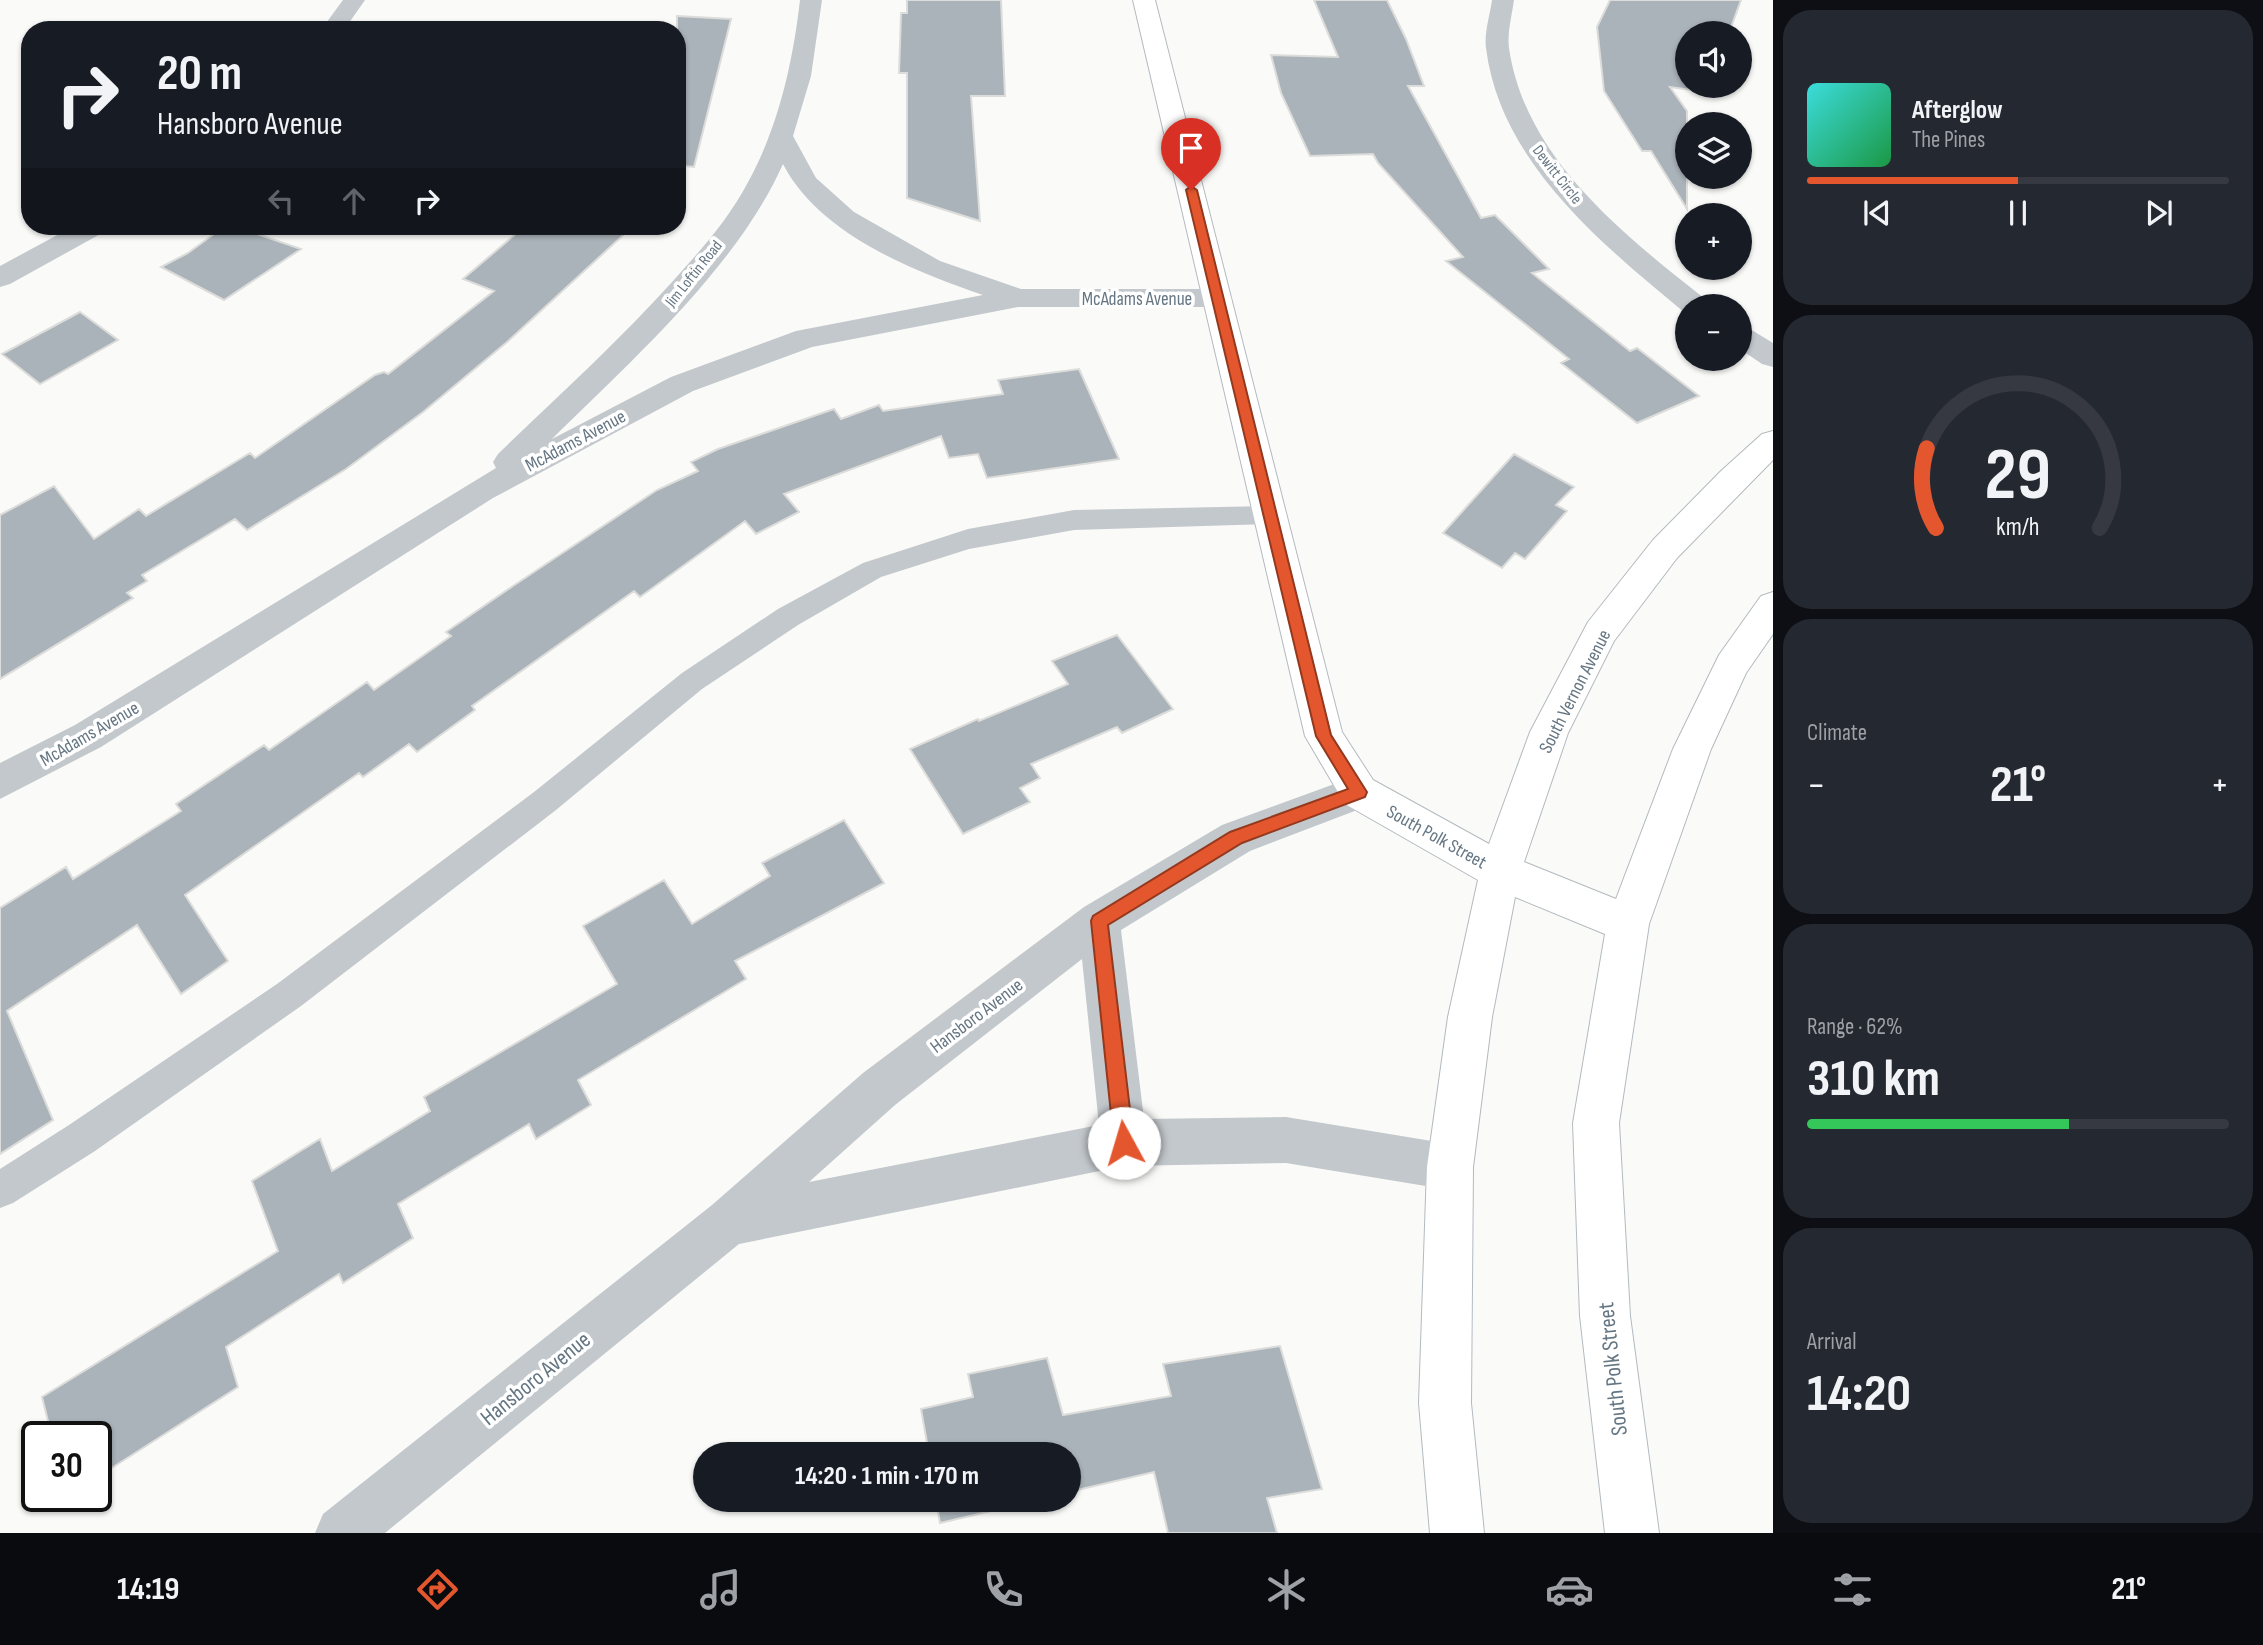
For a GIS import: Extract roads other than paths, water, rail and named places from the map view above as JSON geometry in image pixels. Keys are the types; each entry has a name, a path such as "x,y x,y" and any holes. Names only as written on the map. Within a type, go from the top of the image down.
{"main road":[{"name":"South Polk Street","path":"1144,0 1324,736 1359,792 1500,871 1628,924 1596,1122 1605,1316 1632,1533"},
{"name":"South Vernon Avenue","path":"1500,871 1549,732 1601,632 1665,550 1732,480 1773,442"},
{"path":"1628,924 1692,749 1732,665 1773,606"},
{"name":"South Polk Street","path":"1457,1533 1445,1403 1450,1167 1470,1017 1500,871"}],"street":[{"path":"338,21 354,0"},
{"name":"Jim Loftin Road","path":"481,490 674,299 751,200 781,137 810,26 811,0"},
{"name":"Dewitt Circle","path":"1503,0 1495,44 1499,70 1511,104 1536,148 1583,207 1642,264 1680,294"},
{"path":"781,137 805,181 844,218 930,267 1018,298"},
{"path":"0,278 78,235"},
{"name":"McAdams Avenue","path":"0,782 89,736 481,490 682,384 806,338 1018,298 1218,298"},
{"path":"1752,344 1773,357"},
{"name":"Hansboro Avenue","path":"342,1533 729,1222 879,1089 1099,921 1236,838 1359,792"},
{"path":"1099,921 1124,1143"},
{"name":"Hansboro Avenue","path":"729,1222 1124,1143 1286,1140 1450,1167"}],"lane":[{"path":"0,1190 82,1138 289,995 545,801 692,681 788,617 872,570 968,539 1074,520 1269,515"}]}
